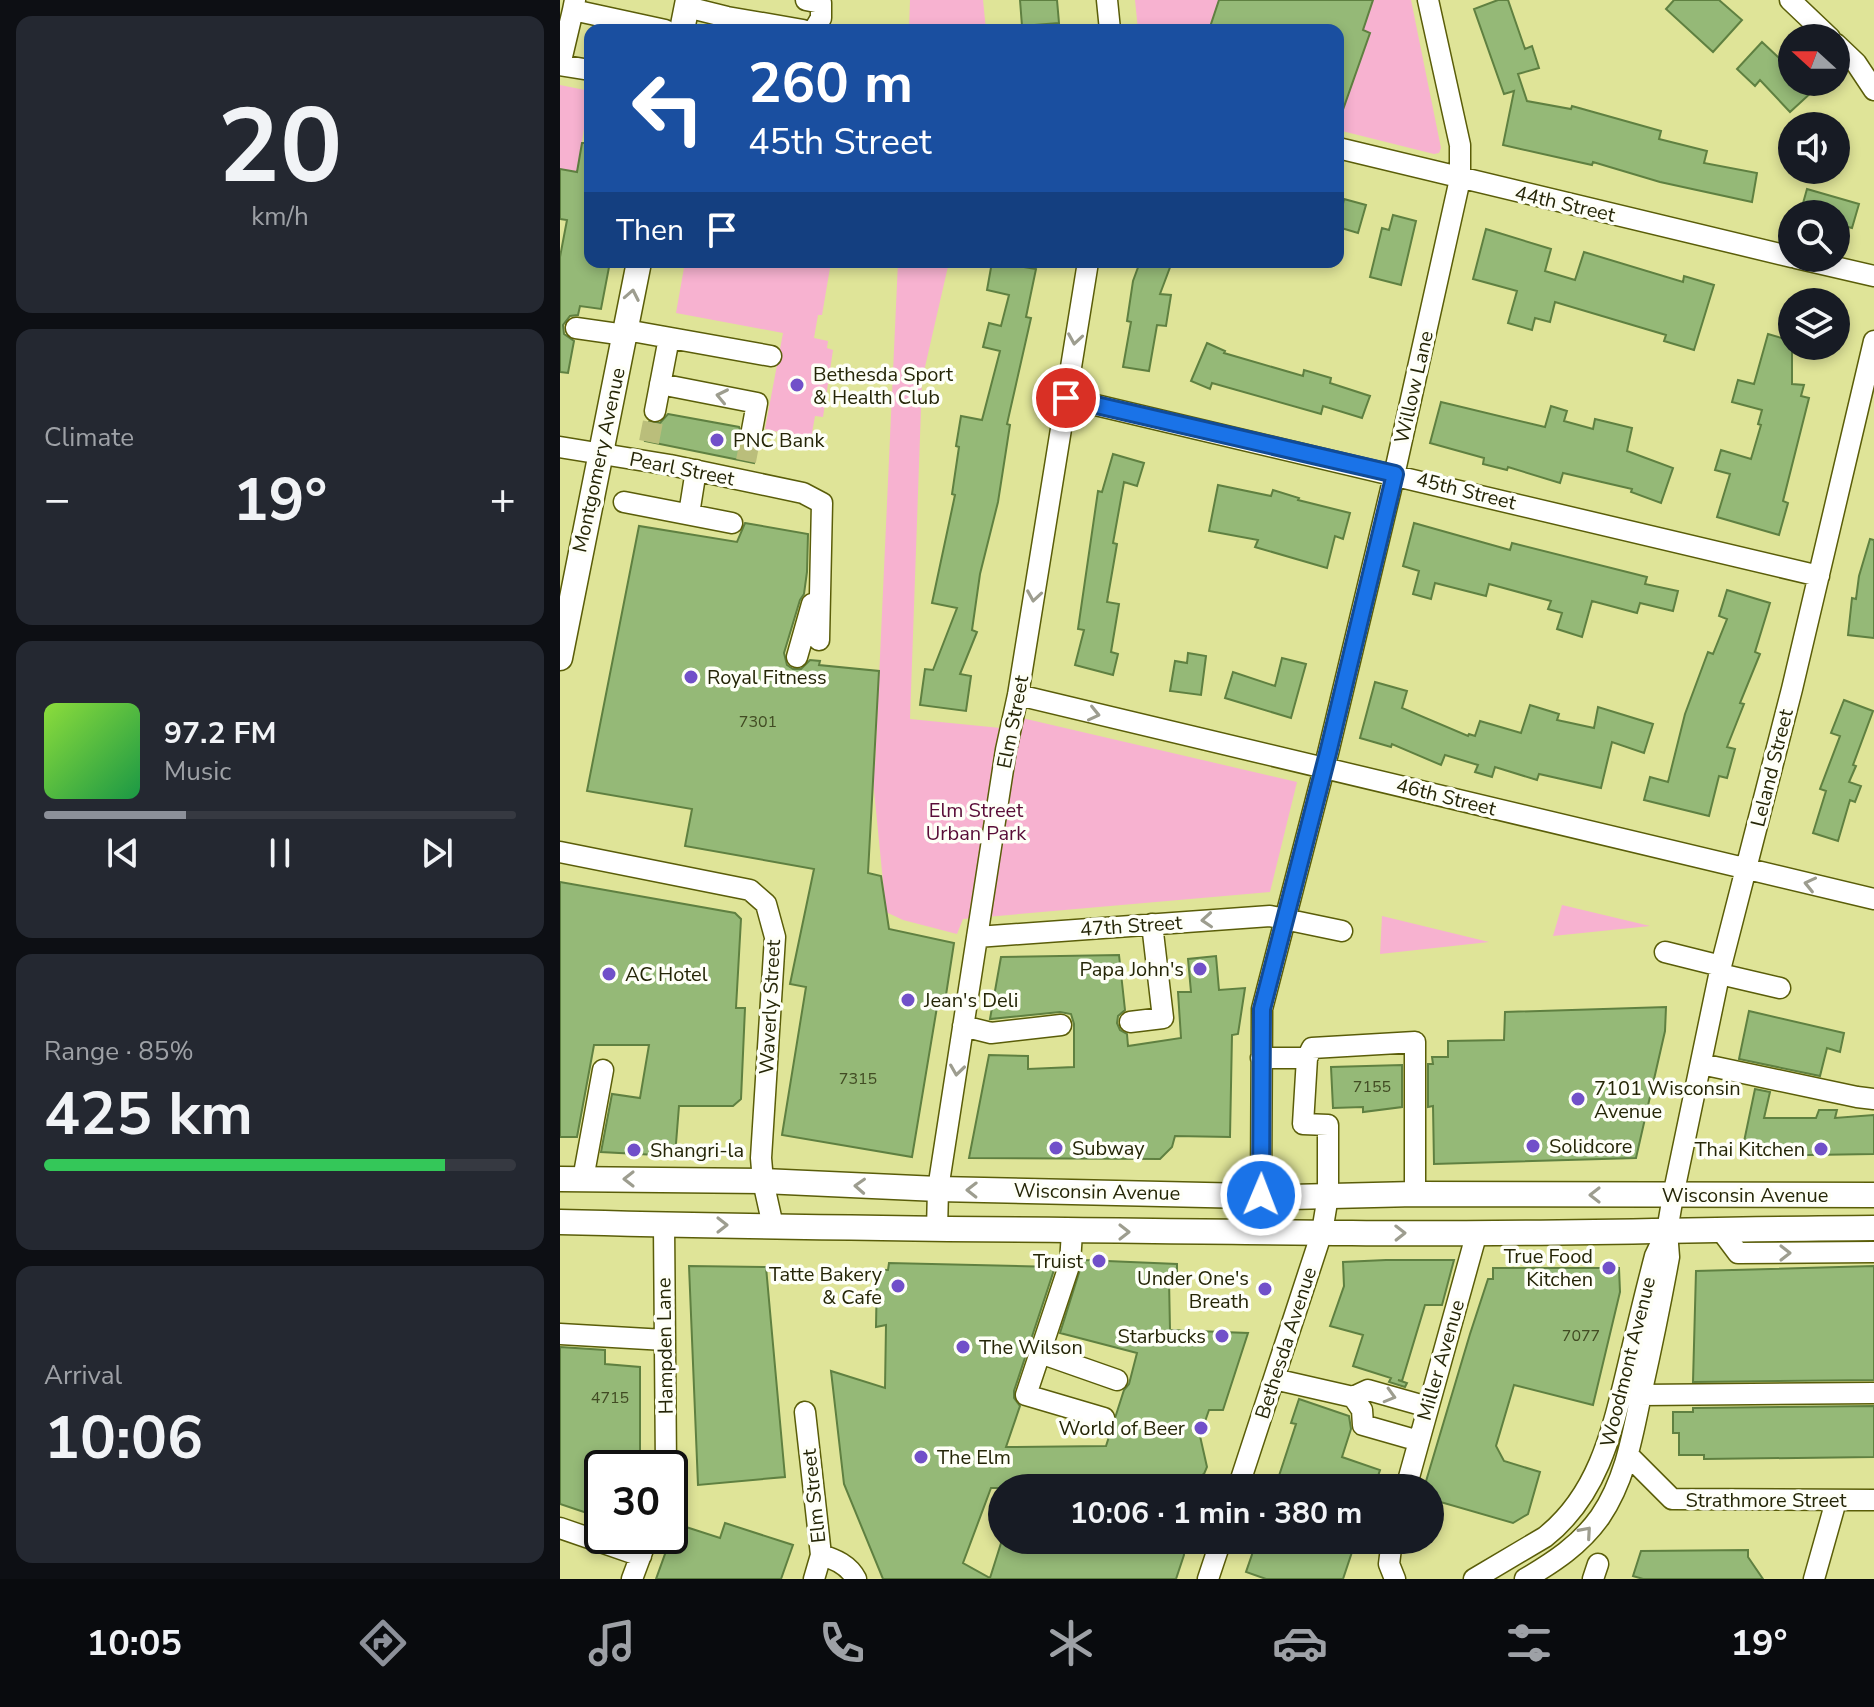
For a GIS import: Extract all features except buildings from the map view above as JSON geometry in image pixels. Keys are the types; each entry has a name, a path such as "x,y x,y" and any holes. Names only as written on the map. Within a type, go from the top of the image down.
{"main road":[{"name":"Montgomery Avenue","path":"560,658 638,268"},
{"name":"Wisconsin Avenue","path":"572,1179 1328,1196 1874,1195"},
{"name":"Wisconsin Avenue","path":"560,1222 1231,1233 1874,1228"}],"street":[{"path":"806,0 821,3 821,18 818,24"},
{"path":"1107,0 1109,24"},
{"name":"Willow Lane","path":"1261,1195 1262,1009 1395,474 1460,179 1460,145 1428,0"},
{"path":"1790,0 1815,24"},
{"path":"584,69 560,65 574,5 643,24"},
{"path":"686,12 728,9 782,24"},
{"path":"1850,57 1874,90"},
{"name":"44th Street","path":"1344,150 1778,254"},
{"name":"Elm Street","path":"937,1230 938,1189 1006,750 1018,695 1087,268"},
{"name":"44th Street","path":"1850,271 1874,276"},
{"path":"576,328 669,338 771,356"},
{"path":"655,411 669,338"},
{"name":"Leland Street","path":"1673,1196 1720,970 1819,576 1874,341"},
{"path":"660,384 757,403 752,430"},
{"name":"45th Street","path":"1066,398 1819,576"},
{"name":"Pearl Street","path":"560,447 600,454 648,451 696,470 744,471 803,493 822,503 821,569"},
{"path":"689,514 696,470"},
{"path":"624,502 732,523"},
{"path":"819,640 821,569"},
{"path":"797,657 821,569"},
{"name":"46th Street","path":"1018,695 1874,899"},
{"name":"Waverly Street","path":"560,852 750,890 766,904 775,937 761,1158 763,1181"},
{"name":"47th Street","path":"977,937 1270,916 1342,931"},
{"path":"1130,1022 1163,1018 1152,924"},
{"path":"1665,952 1780,988"},
{"path":"963,1026 991,1033 1061,1025"},
{"path":"1261,1058 1307,1058 1312,1048 1415,1042 1415,1194"},
{"name":"Bethesda Avenue","path":"1243,1474 1322,1232 1328,1196 1328,1125 1303,1124 1307,1058"},
{"path":"1701,1064 1874,1099"},
{"path":"572,1179 603,1070"},
{"path":"763,1181 773,1226"},
{"path":"1231,1233 1261,1195"},
{"name":"Woodmont Avenue","path":"1525,1579 1571,1549 1600,1516 1617,1486 1628,1455 1669,1257 1667,1231 1673,1196"},
{"name":"Hampden Lane","path":"664,1225 666,1450"},
{"path":"1720,1229 1738,1253 1874,1252"},
{"name":"Woodmont Avenue","path":"1474,1579 1555,1529 1584,1494 1612,1434 1655,1256 1667,1231"},
{"path":"1072,1232 1070,1263 1026,1395 1104,1418"},
{"name":"Miller Avenue","path":"1410,1474 1477,1232"},
{"path":"560,1334 665,1340"},
{"path":"1040,1353 1117,1380"},
{"path":"1274,1379 1353,1397 1368,1390 1428,1407"},
{"path":"1641,1395 1874,1393"},
{"path":"1353,1397 1362,1410 1363,1425 1419,1441"},
{"name":"Elm Street","path":"805,1412 821,1555 814,1579"},
{"name":"Strathmore Street","path":"1628,1455 1672,1499 1874,1500"},
{"path":"1600,1465 1617,1486"},
{"path":"1814,1579 1836,1501"},
{"path":"560,1528 584,1533"},
{"path":"632,1579 641,1554"},
{"path":"1208,1579 1216,1554"},
{"path":"1390,1554 1389,1564 1395,1579"},
{"path":"821,1555 836,1560 856,1579"}],"green space":[{"path":"910,0 983,0 985,24 909,24"},
{"path":"1135,0 1411,0 1441,148 1439,153 1344,132 1344,24 1137,24"},
{"path":"560,85 584,90 584,128 577,172 560,169"},
{"name":"Bethesda Sport & Health Club","path":"684,268 830,268 822,315 818,315 814,338 828,341 827,348 833,350 823,417 815,416 811,439 765,429 783,333 676,313"},
{"name":"Elm Street Urban Park","path":"898,268 948,268 922,380 910,719 1020,730 1022,718 1297,782 1270,892 963,919 957,934 903,920 886,912 872,770 875,766"},
{"path":"1562,905 1650,926 1553,936"},
{"path":"1382,916 1489,942 1380,954"}],"tunnel":[{"path":"649,442 655,411"},
{"path":"746,461 752,430"}],"place":[{"name":"Bethesda Sport & Health Club","path":"797,385"},
{"name":"PNC Bank","path":"717,440"},
{"name":"Royal Fitness","path":"691,677"},
{"name":"Papa John's","path":"1200,969"},
{"name":"AC Hotel","path":"609,974"},
{"name":"Jean's Deli","path":"908,1000"},
{"name":"7101 Wisconsin Avenue","path":"1578,1099"},
{"name":"Solidcore","path":"1533,1146"},
{"name":"Subway","path":"1056,1148"},
{"name":"Thai Kitchen","path":"1821,1149"},
{"name":"Shangri-la","path":"634,1150"},
{"name":"Truist","path":"1099,1261"},
{"name":"True Food Kitchen","path":"1609,1268"},
{"name":"Tatte Bakery & Cafe","path":"898,1286"},
{"name":"Under One's Breath","path":"1265,1289"},
{"name":"Starbucks","path":"1222,1336"},
{"name":"The Wilson","path":"963,1347"},
{"name":"World of Beer","path":"1201,1428"},
{"name":"The Elm","path":"921,1457"}],"route":[{"path":"1066,398 1395,474 1262,1009 1261,1195"}]}
